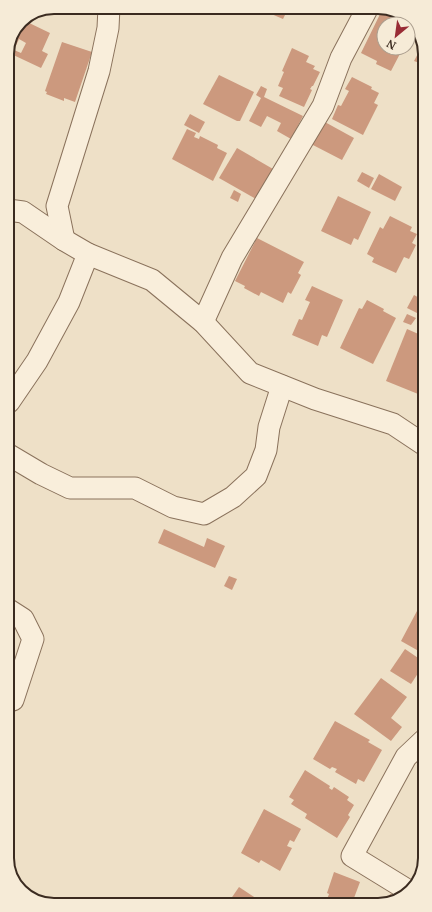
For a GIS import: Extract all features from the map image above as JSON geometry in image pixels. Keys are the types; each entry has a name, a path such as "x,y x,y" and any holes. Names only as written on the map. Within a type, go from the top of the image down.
{"street":[{"path":"64,240 57,206 99,71 108,28 109,14"},
{"path":"203,322 232,258 323,106 341,58 364,14"},
{"path":"15,211 57,206"},
{"path":"15,211 88,254 152,280 203,322 250,373 316,399 393,424 418,441"},
{"path":"14,395 37,361 69,302 88,254"},
{"path":"14,458 41,474 70,488 135,488 173,507 204,514 233,497 256,476 266,450 269,427 282,386"},
{"path":"14,613 23,619 33,639 14,697"},
{"path":"404,888 352,856 406,757 418,746"}],"building":[{"path":"271,14 286,14 283,19"},
{"path":"380,14 390,16 379,16"},
{"path":"376,22 376,56 399,56 391,71 376,64 377,61 361,53"},
{"path":"29,23 50,33 42,51 48,54 41,68 14,55 14,50 21,53 26,43 19,39 14,49 18,37 22,30"},
{"path":"62,42 92,52 75,102 64,98 64,101 46,94 47,92 45,91"},
{"path":"292,48 309,56 306,62 315,66 313,69 320,72 310,89 312,90 304,107 279,96 283,88 278,86 284,72 282,71"},
{"path":"418,54 418,62 414,61"},
{"path":"219,75 254,92 240,121 237,121 203,104"},
{"path":"352,77 372,87 371,89 379,93 374,103 378,105 363,135 332,119 338,105 341,106 349,91 345,89"},
{"path":"261,86 267,89 264,97 303,116 291,139 277,131 281,123 267,116 261,127 249,121 261,98 256,95"},
{"path":"190,114 205,122 199,133 184,125"},
{"path":"323,121 354,138 342,160 311,144"},
{"path":"187,129 196,133 194,137 199,139 200,136 218,145 217,148 227,153 213,181 172,159"},
{"path":"237,148 273,169 256,199 219,178"},
{"path":"362,172 374,178 369,188 357,181"},
{"path":"379,174 402,187 395,201 371,189"},
{"path":"234,190 241,194 238,202 230,198"},
{"path":"338,196 371,212 358,240 354,238 351,245 321,231"},
{"path":"390,216 412,227 410,231 417,234 412,243 416,245 409,259 404,257 396,273 372,262 374,258 367,254 380,227 383,229"},
{"path":"257,238 304,262 298,273 301,275 291,294 288,292 283,303 261,292 259,296 235,281"},
{"path":"312,286 343,300 327,337 322,335 318,346 292,335 299,319 302,320 310,302 305,300"},
{"path":"414,295 418,297 418,314 407,308"},
{"path":"367,300 384,309 383,311 396,318 373,364 340,348 359,308 362,309"},
{"path":"407,314 416,318 411,325 403,322"},
{"path":"407,329 418,334 418,394 386,381"},
{"path":"164,529 204,547 207,538 225,546 215,568 158,543"},
{"path":"229,576 237,579 232,590 224,586"},
{"path":"417,611 418,651 401,641"},
{"path":"405,649 418,658 418,673 411,684 390,671"},
{"path":"381,678 407,697 391,718 402,727 391,741 354,714"},
{"path":"335,721 370,740 368,742 382,750 364,782 358,779 356,784 335,772 337,769 332,767 330,769 313,759"},
{"path":"305,770 330,786 329,788 332,790 334,787 349,797 347,800 354,805 348,815 350,817 337,838 305,818 307,814 291,804 294,800 289,797"},
{"path":"264,809 301,829 294,842 290,840 287,846 292,848 280,871 261,860 259,863 241,853"},
{"path":"334,872 360,882 354,898 328,898 329,894 327,893"},
{"path":"239,887 256,898 231,898"}]}
